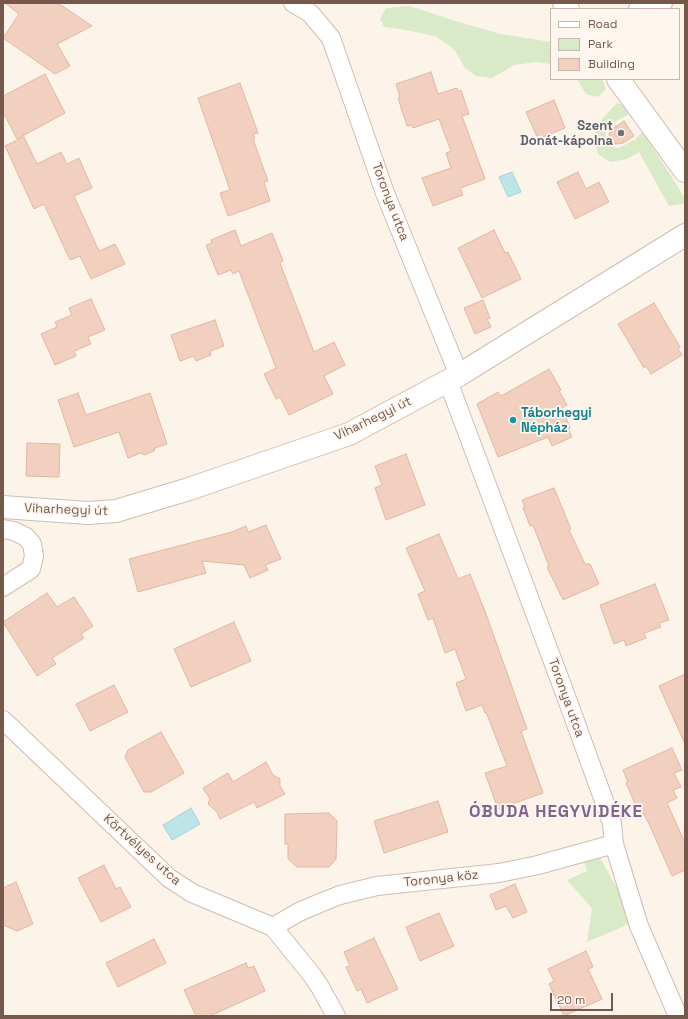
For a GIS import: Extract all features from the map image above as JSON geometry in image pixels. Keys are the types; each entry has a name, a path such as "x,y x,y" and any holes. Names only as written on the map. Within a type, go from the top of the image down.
{"street":[{"name":"Toronya utca","path":"293,3 310,12 331,38 335,48 385,193 453,378 612,823 614,844 639,926 678,1016"},
{"path":"642,8 663,3"},
{"path":"619,80 685,171"},
{"name":"Viharhegyi út","path":"3,507 88,513 116,511 189,489 349,434 453,378 685,235"},
{"path":"3,529 14,531 26,537 32,544 34,556 31,569 3,587"},
{"name":"Körtvélyes utca","path":"3,720 169,878 192,893 273,928 312,975 336,1016"},
{"name":"Toronya köz","path":"273,928 299,912 340,895 362,889 395,883 499,873 538,865 614,844"}],"green space":[{"path":"409,6 501,34 550,42 550,64 536,62 514,65 492,78 476,76 465,68 454,49 435,36 384,27 380,19 386,8"},
{"path":"578,80 602,80 606,89 598,97 586,94"},
{"path":"617,103 627,106 628,115 610,126 606,132 606,140 610,147 619,148 636,139 641,133 647,134 651,139 652,146 685,198 683,204 669,206 639,152 627,159 610,162 599,155 594,142 595,131 603,118"},
{"path":"599,856 623,899 631,923 587,942 592,908 567,880 587,871 584,861"}],"water":[{"path":"512,172 521,192 508,197 499,177"},
{"path":"191,808 200,824 172,840 163,825"}],"building":[{"path":"5,3 58,3 92,26 57,44 70,66 55,74 3,38 19,14"},
{"path":"431,72 438,94 457,88 458,92 461,90 469,114 462,116 485,179 460,188 463,195 433,206 422,178 451,168 446,153 451,151 439,119 413,128 412,125 407,126 398,98 400,97 396,84"},
{"path":"45,74 65,113 17,139 3,112 3,96"},
{"path":"240,83 258,133 253,134 255,138 253,139 268,181 264,182 270,201 228,216 220,193 230,190 198,98"},
{"path":"554,100 565,128 538,139 526,112"},
{"name":"Szent Donát-kápolna","path":"624,121 634,136 623,143 614,143 609,135 610,131"},
{"path":"24,137 37,164 61,152 67,164 79,158 92,188 74,196 99,251 115,244 125,264 91,279 80,256 70,260 44,204 34,209 5,146"},
{"path":"578,172 586,189 599,182 609,202 575,219 557,182"},
{"path":"235,230 241,246 272,233 283,261 280,263 314,352 334,342 345,365 324,376 333,394 289,415 280,397 276,399 264,374 276,368 239,271 233,274 231,270 218,275 206,245 212,243 211,240"},
{"path":"494,230 505,253 508,252 521,279 482,298 458,248"},
{"path":"91,299 105,330 88,337 91,344 74,351 76,356 55,365 41,334 57,327 55,322 72,315 69,308"},
{"path":"483,300 490,318 487,319 491,327 475,334 464,308"},
{"path":"654,303 680,347 678,348 682,355 651,374 646,366 644,368 618,324"},
{"path":"215,320 224,346 210,351 211,355 196,361 194,356 180,361 171,335"},
{"name":"Táborhegyi Népház","path":"549,369 561,390 559,391 567,405 562,408 572,437 552,446 548,437 498,457 477,404 498,392 501,396"},
{"path":"78,393 86,415 150,393 167,444 155,448 154,451 144,455 141,453 128,458 119,432 74,447 58,400"},
{"path":"27,443 60,444 59,477 26,476"},
{"path":"406,454 425,505 386,520 375,488 382,485 375,466"},
{"path":"554,488 571,529 569,530 585,564 590,564 599,584 563,600 547,567 549,566 533,525 530,526 523,508 525,507 522,500"},
{"path":"266,525 281,559 265,565 268,570 250,578 244,565 202,561 206,573 138,592 129,559 232,532 246,526 248,532"},
{"path":"439,534 458,579 470,574 486,614 527,729 521,731 543,793 498,809 485,773 507,766 482,705 466,711 456,683 466,679 455,649 445,653 433,618 428,620 418,594 425,591 406,548"},
{"path":"655,584 669,620 659,623 661,627 644,633 646,638 626,646 624,640 614,644 600,605"},
{"path":"47,593 57,607 74,597 93,626 81,634 84,638 52,658 56,664 37,676 3,622"},
{"path":"234,622 251,661 191,687 174,649"},
{"path":"685,674 685,744 659,686"},
{"path":"114,685 128,712 90,731 76,704"},
{"path":"161,732 184,773 151,792 144,792 125,757 128,750"},
{"path":"672,748 682,770 674,773 681,787 673,790 677,798 667,803 685,843 685,870 672,876 644,814 640,815 626,783 628,782 623,770"},
{"path":"266,762 273,775 280,779 280,786 285,794 257,808 254,802 220,819 217,812 208,804 210,799 203,788 228,773 233,782"},
{"path":"438,801 448,832 384,853 374,821"},
{"path":"329,813 337,821 336,859 329,867 297,867 288,859 288,844 285,844 285,814"},
{"path":"104,865 116,889 120,887 131,907 101,922 78,878"},
{"path":"16,882 33,924 17,931 3,925 3,888"},
{"path":"515,884 527,912 513,918 506,906 496,910 490,895"},
{"path":"439,913 454,946 420,961 406,927"},
{"path":"374,938 398,989 367,1003 361,989 357,991 346,967 350,966 344,952"},
{"path":"154,939 166,963 118,987 106,963"},
{"path":"586,951 593,967 588,969 602,999 564,1016 549,984 554,981 548,969"},
{"path":"246,963 248,968 254,966 265,991 210,1016 196,1016 184,990"}],"place":[{"name":"Szent Donát-kápolna","path":"621,133"},
{"name":"Táborhegyi Népház","path":"513,420"}],"district":[{"name":"ÓBUDA HEGYVIDÉKE","path":"556,812"}]}
